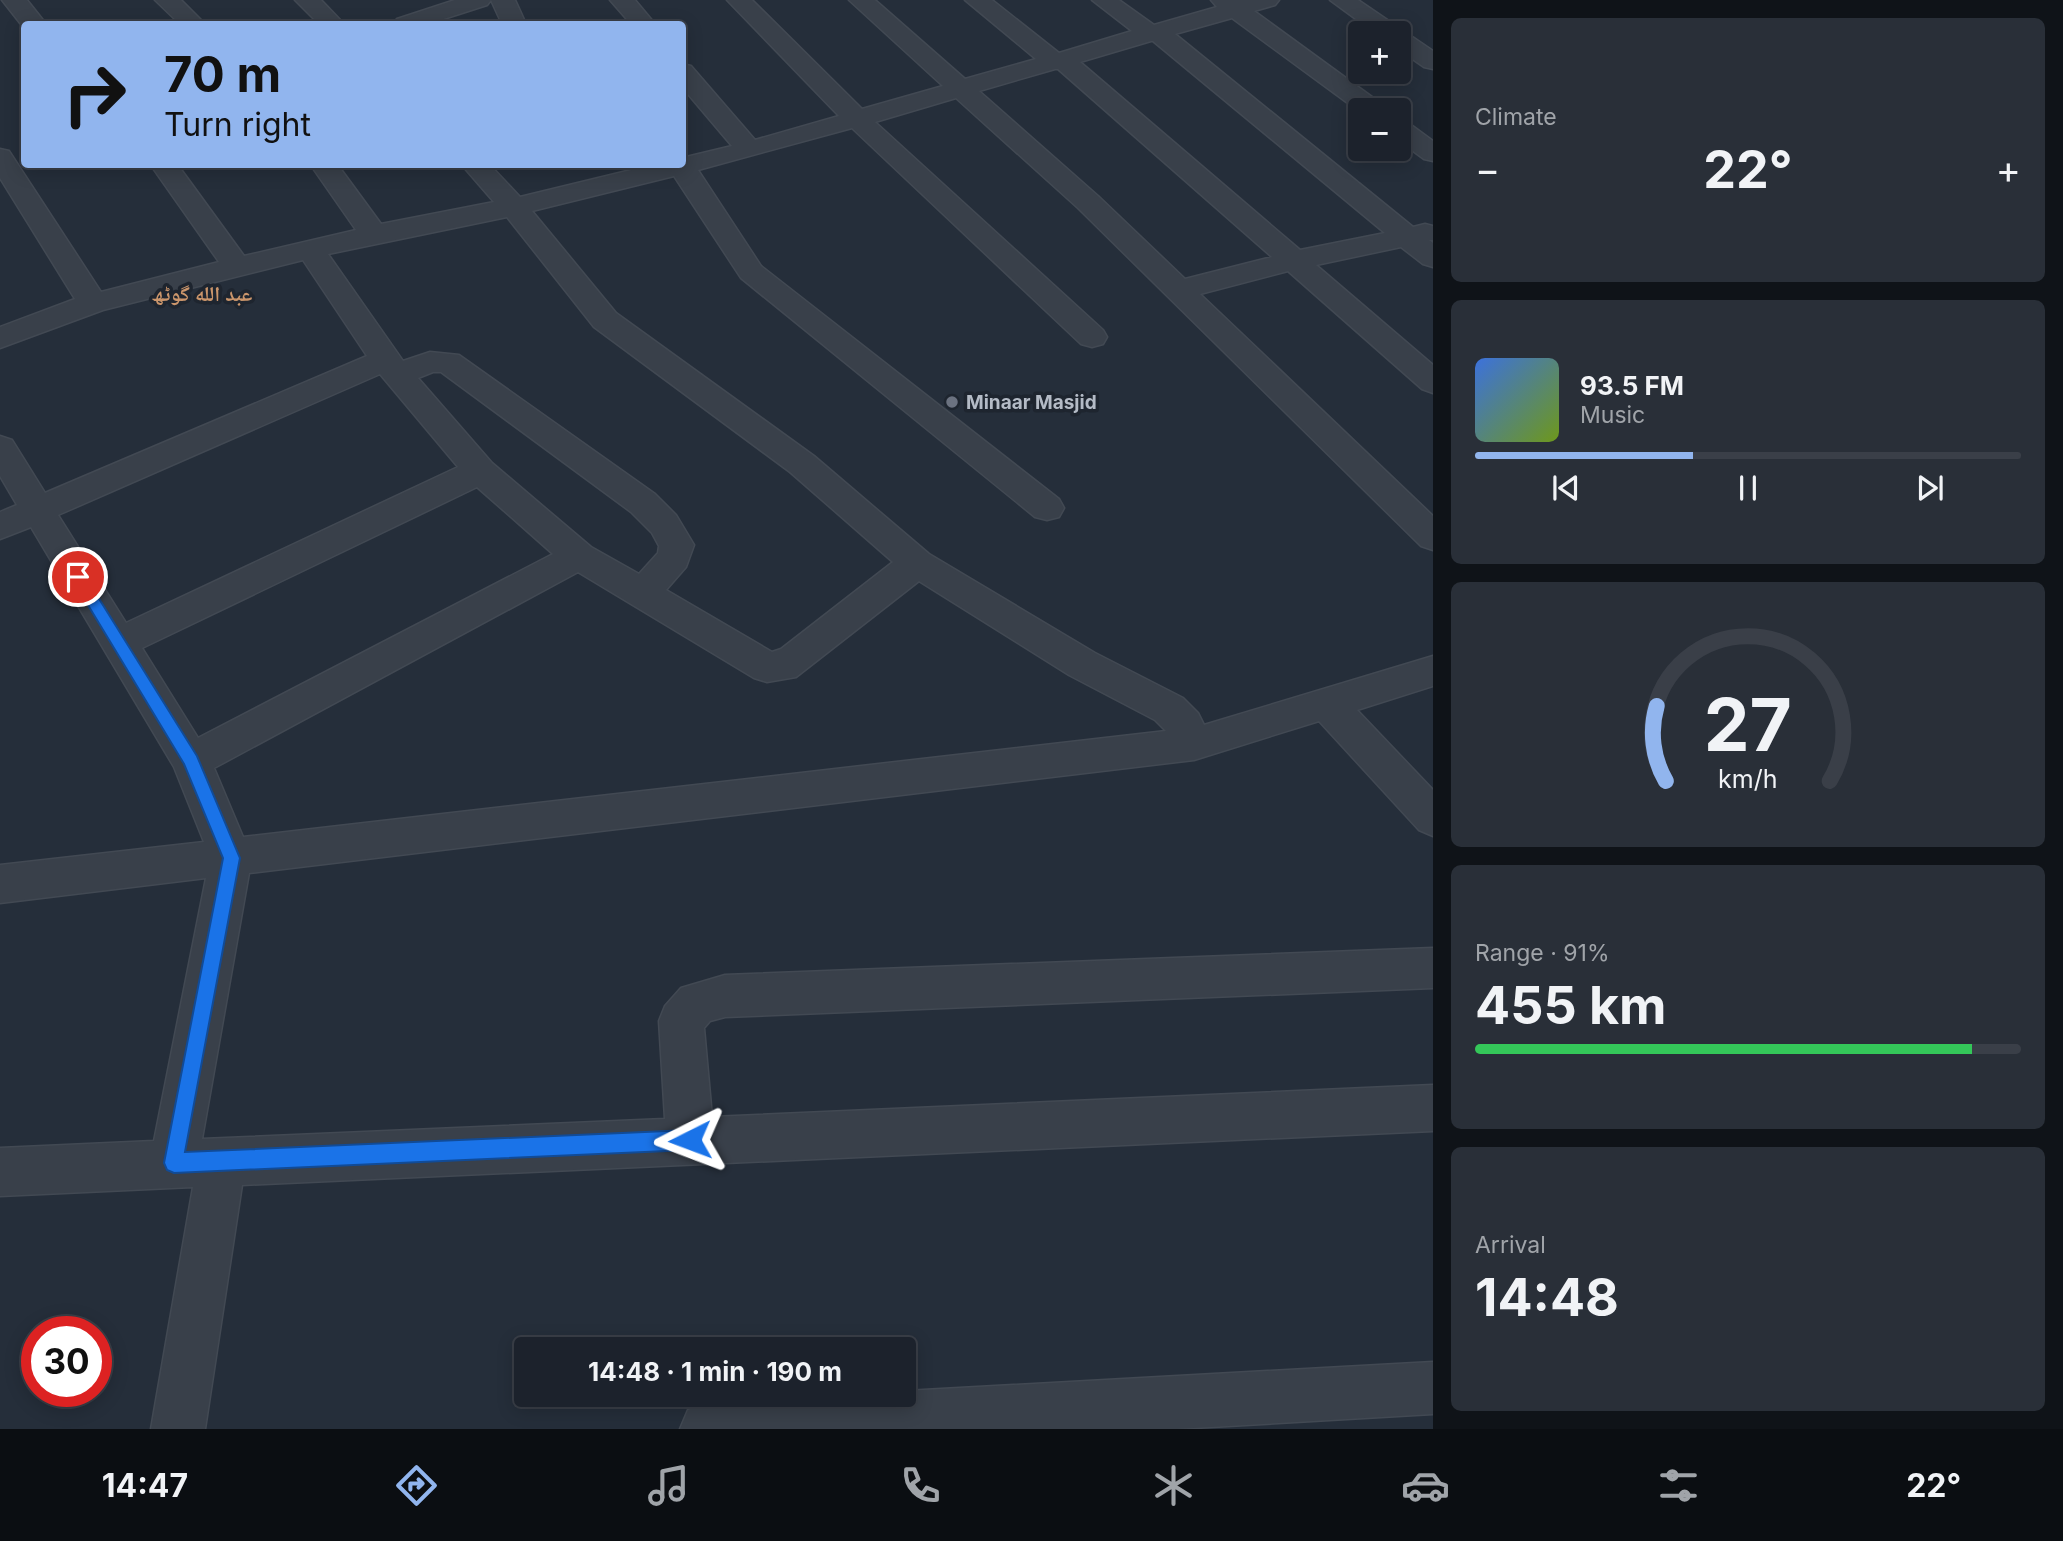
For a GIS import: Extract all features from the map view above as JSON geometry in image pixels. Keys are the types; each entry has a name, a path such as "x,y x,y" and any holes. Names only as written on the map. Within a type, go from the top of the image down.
{"street":[{"path":"14,0 32,21"},
{"path":"167,0 191,21"},
{"path":"307,0 329,21"},
{"path":"409,0 416,21 479,0"},
{"path":"503,0 513,21"},
{"path":"622,0 640,21"},
{"path":"739,0 858,119 1092,337"},
{"path":"861,0 1087,202 1433,537"},
{"path":"977,0 1059,61 1433,382"},
{"path":"1104,0 1154,33 1420,234 1433,258"},
{"path":"686,166 1154,33 1230,4 1267,0"},
{"path":"1342,0 1373,21"},
{"path":"1230,4 1358,98"},
{"path":"1411,47 1433,62"},
{"path":"686,76 749,150"},
{"path":"1411,137 1433,153"},
{"path":"0,147 21,141"},
{"path":"0,158 93,303"},
{"path":"166,168 237,267"},
{"path":"326,168 374,234"},
{"path":"478,168 514,207 605,320 802,464 917,563 1082,664 1169,709 1184,724 1194,744"},
{"path":"0,338 93,303 310,248 514,207 625,172 671,168"},
{"path":"683,168 751,272 1047,508"},
{"path":"1178,290 1292,261 1420,234"},
{"path":"310,248 392,367 480,471 579,556 767,667 783,666 917,563"},
{"path":"0,526 392,367 447,362 643,502 664,524 677,545 674,558 643,593"},
{"path":"0,448 191,761 231,858 198,1162 178,1429"},
{"path":"118,643 480,471"},
{"path":"191,761 579,556"},
{"path":"0,884 1194,744 1433,671"},
{"path":"1328,705 1433,818"},
{"path":"690,1140 681,1021 697,1003 725,996 1433,968"},
{"path":"0,1172 1433,1108"},
{"path":"707,1429 1433,1388"}],"place":[{"name":"Minaar Masjid","path":"952,402"}],"district":[{"name":"عبد الله گوٹھ","path":"202,294"}],"route":[{"path":"78,577 191,761 231,858 174,1163 690,1140"}]}
